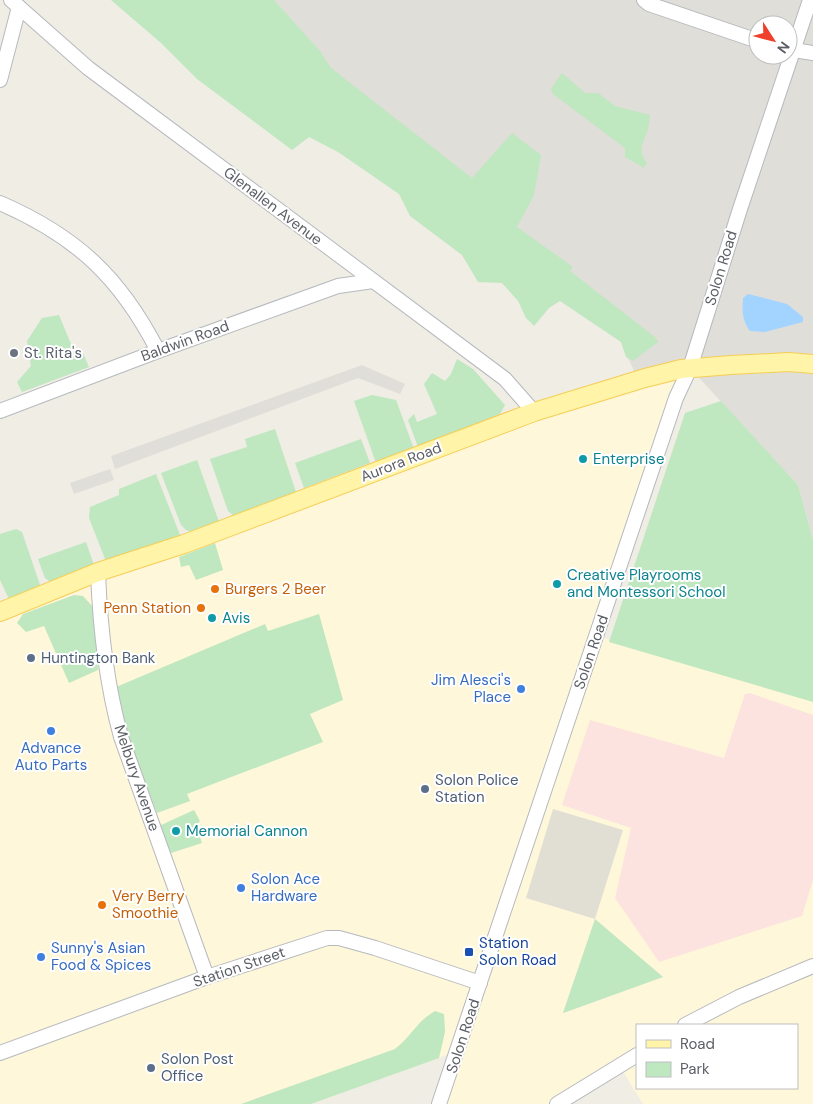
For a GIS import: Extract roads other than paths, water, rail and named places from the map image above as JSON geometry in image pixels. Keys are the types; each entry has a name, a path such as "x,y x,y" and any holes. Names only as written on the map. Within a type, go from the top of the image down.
{"main road":[{"name":"Aurora Road","path":"0,612 98,572 184,544 534,412 645,378 690,368 789,362 813,364"}],"street":[{"path":"644,0 649,4 748,38"},
{"name":"Solon Road","path":"798,30 810,0"},
{"path":"0,80 15,4"},
{"name":"Glenallen Avenue","path":"15,4 88,68 505,379 534,412"},
{"path":"798,51 813,53"},
{"name":"Solon Road","path":"439,1104 676,398 690,368 785,65"},
{"path":"0,203 53,229 92,258 124,293 158,351"},
{"name":"Baldwin Road","path":"0,411 338,286 373,281"},
{"name":"Melbury Avenue","path":"98,572 100,622 112,706 121,737 207,977"},
{"name":"Station Street","path":"0,1053 207,977 315,941 339,938 480,983"},
{"path":"687,1024 739,997 813,966"},
{"path":"557,1104 636,1056"}],"water":[{"path":"748,294 787,304 803,317 803,322 765,332 750,331 745,323 743,311 743,298"}],"place":[{"name":"St. Rita's","path":"14,353"},
{"name":"Enterprise","path":"583,459"},
{"name":"Creative Playrooms and Montessori School","path":"557,584"},
{"name":"Burgers 2 Beer","path":"215,589"},
{"name":"Penn Station","path":"201,608"},
{"name":"Avis","path":"212,618"},
{"name":"Huntington Bank","path":"31,658"},
{"name":"Jim Alesci's Place","path":"521,689"},
{"name":"Advance Auto Parts","path":"51,731"},
{"name":"Solon Police Station","path":"425,789"},
{"name":"Memorial Cannon","path":"176,831"},
{"name":"Solon Ace Hardware","path":"241,888"},
{"name":"Very Berry Smoothie","path":"102,905"},
{"name":"Station Solon Road","path":"469,952"},
{"name":"Sunny's Asian Food & Spices","path":"41,957"},
{"name":"Solon Post Office","path":"151,1068"}]}
